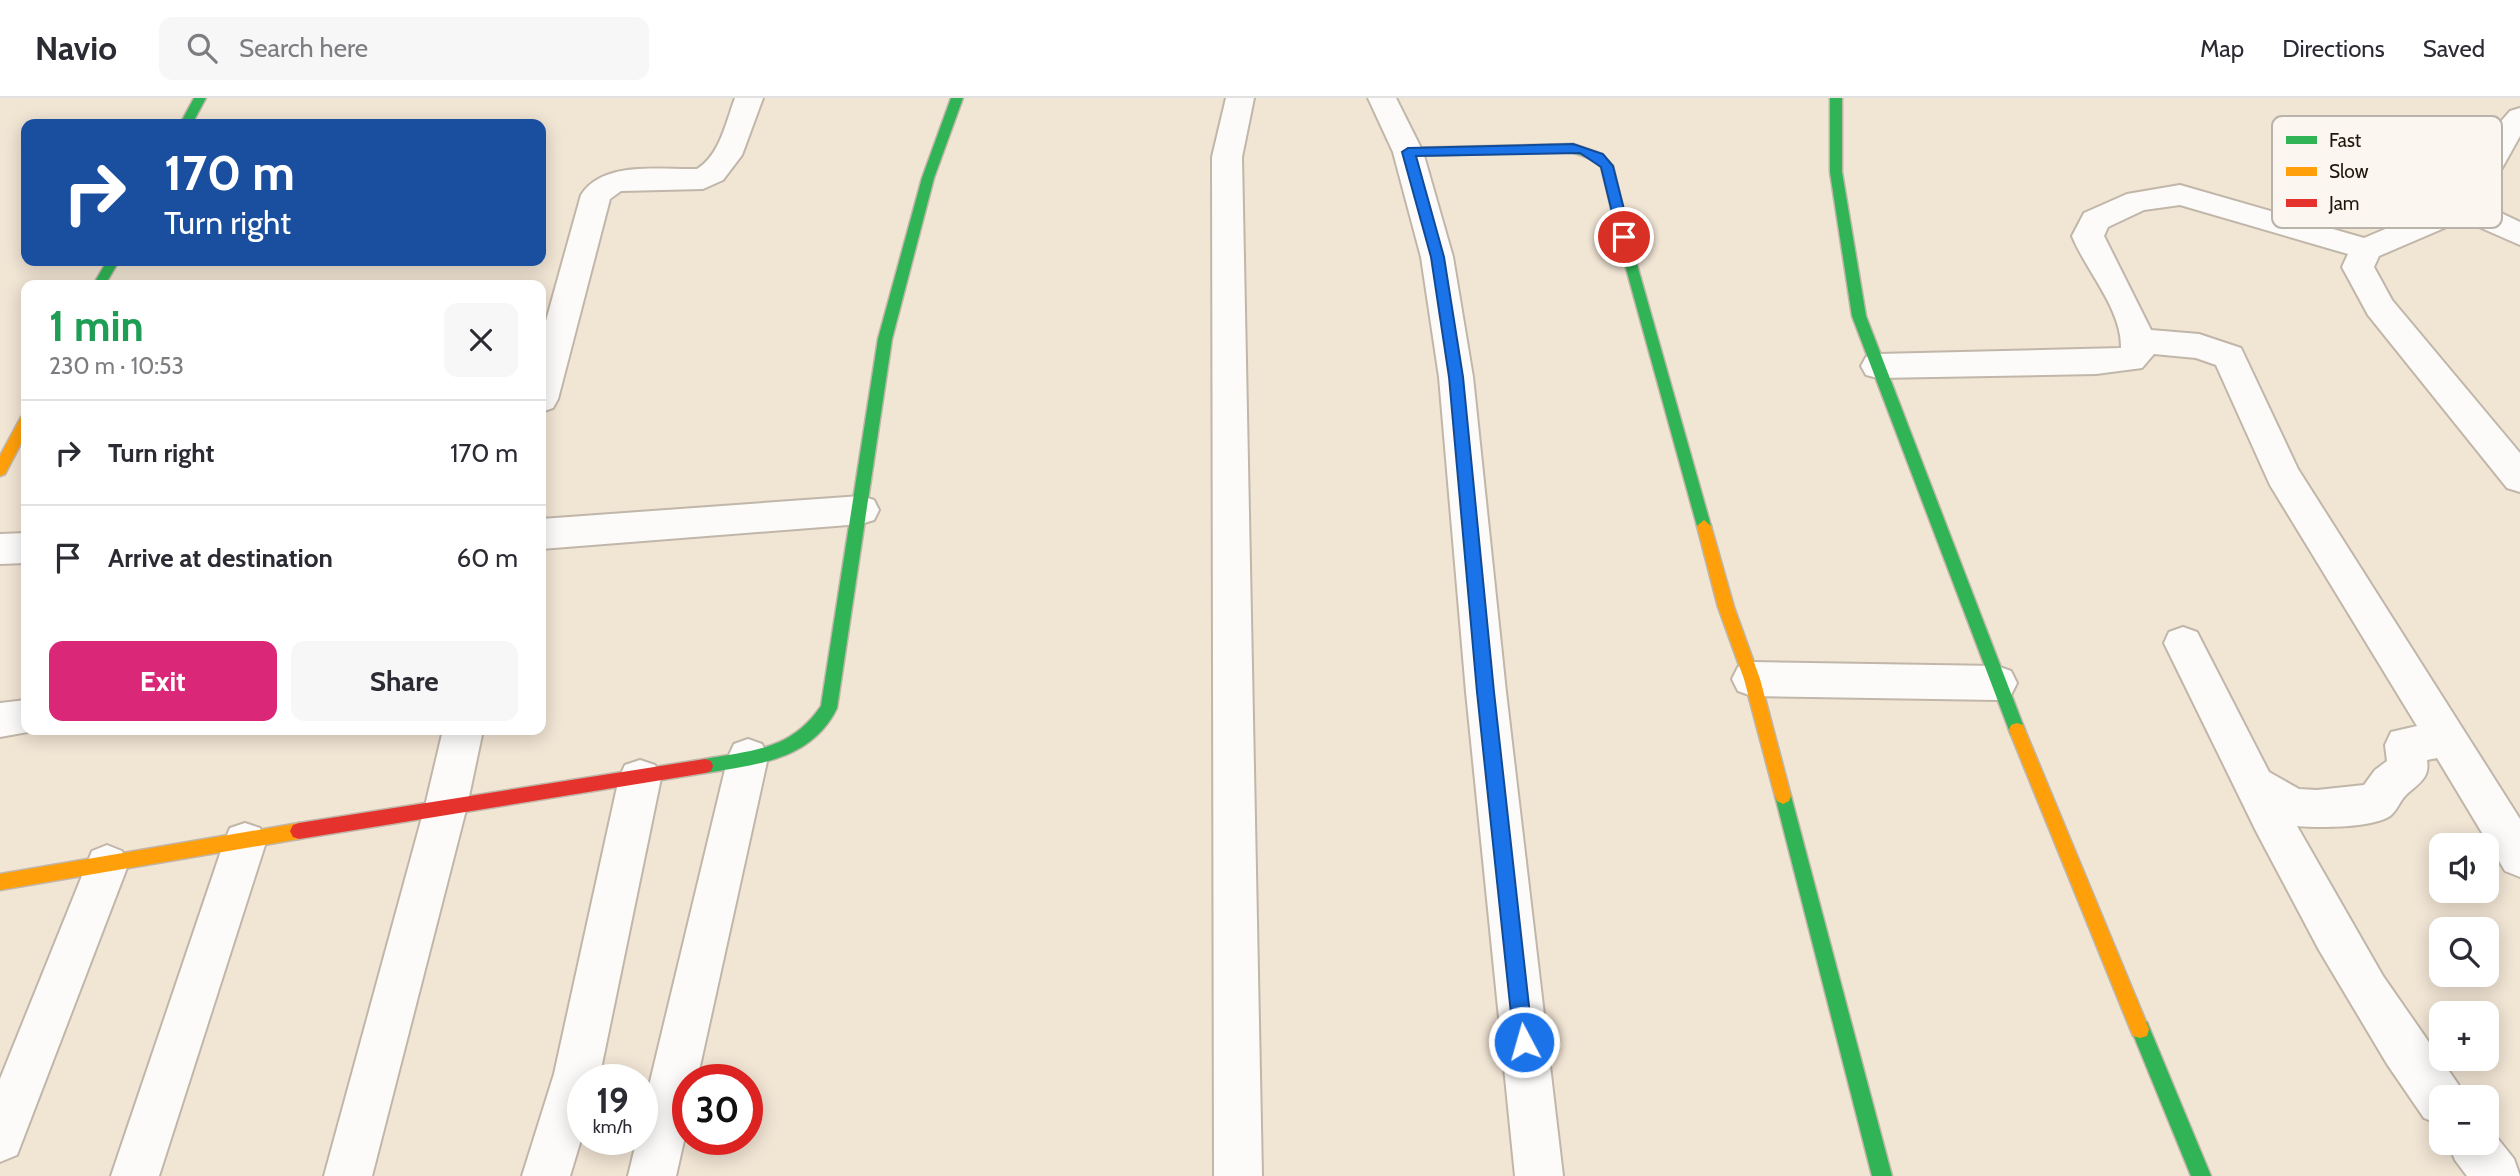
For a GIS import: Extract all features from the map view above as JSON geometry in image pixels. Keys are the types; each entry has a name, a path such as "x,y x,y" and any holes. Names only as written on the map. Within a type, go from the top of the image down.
{"street":[{"path":"189,119 200,98"},
{"path":"546,380 596,195 614,182 711,176 721,165 750,98"},
{"path":"0,883 446,806 640,778 786,751 802,743 813,733 830,708 885,339 928,178 957,98"},
{"path":"1238,1176 1227,157 1240,98"},
{"path":"1382,98 1408,152 1437,257 1456,377 1486,692 1539,1176"},
{"path":"1836,98 1836,172 1859,316 1997,682 2201,1176"},
{"path":"2502,142 2520,117"},
{"path":"1408,152 1573,148 1598,157 1607,166 1630,261 1726,607 1752,679 1882,1176"},
{"path":"1878,366 2130,359 2137,354 2140,341 2093,253 2088,236 2095,220 2138,201 2180,195 2272,222"},
{"path":"2502,226 2520,234"},
{"path":"2294,228 2367,249 2416,228"},
{"path":"2367,249 2358,267 2379,307 2520,478"},
{"path":"2140,341 2199,346 2229,357 2283,475 2520,857"},
{"path":"0,470 21,430"},
{"path":"546,534 861,510"},
{"path":"0,549 21,548"},
{"path":"2183,643 2331,932 2362,985 2429,1085"},
{"path":"1752,679 1997,682"},
{"path":"0,720 21,718"},
{"path":"348,1176 446,806 462,735"},
{"path":"2255,785 2293,807 2317,809 2376,802 2390,783 2408,769 2405,745 2447,739"},
{"path":"652,1176 748,757"},
{"path":"546,1176 577,1074 640,778"},
{"path":"135,1176 245,842"},
{"path":"0,1138 107,865"},
{"path":"2481,1155 2497,1176"}],"traffic: fast":[{"path":"189,119 200,98"},
{"path":"705,766 760,757 791,746 818,725 829,708 885,339 928,178 957,98"},
{"path":"1836,98 1836,172 1859,316 2017,730"},
{"path":"1408,152 1573,148 1598,157 1607,166 1630,261 1704,526"},
{"path":"102,280 110,266"},
{"path":"1783,796 1882,1176"},
{"path":"2140,1029 2201,1176"}],"traffic: slow":[{"path":"0,470 21,430"},
{"path":"1704,526 1726,607 1752,679 1783,796"},
{"path":"2017,730 2140,1029"},
{"path":"0,882 299,831"}],"traffic: jam":[{"path":"299,831 705,766"}],"route":[{"path":"1524,1042 1486,692 1456,377 1437,257 1408,152 1573,148 1584,150 1598,157 1607,166 1624,237"}]}
